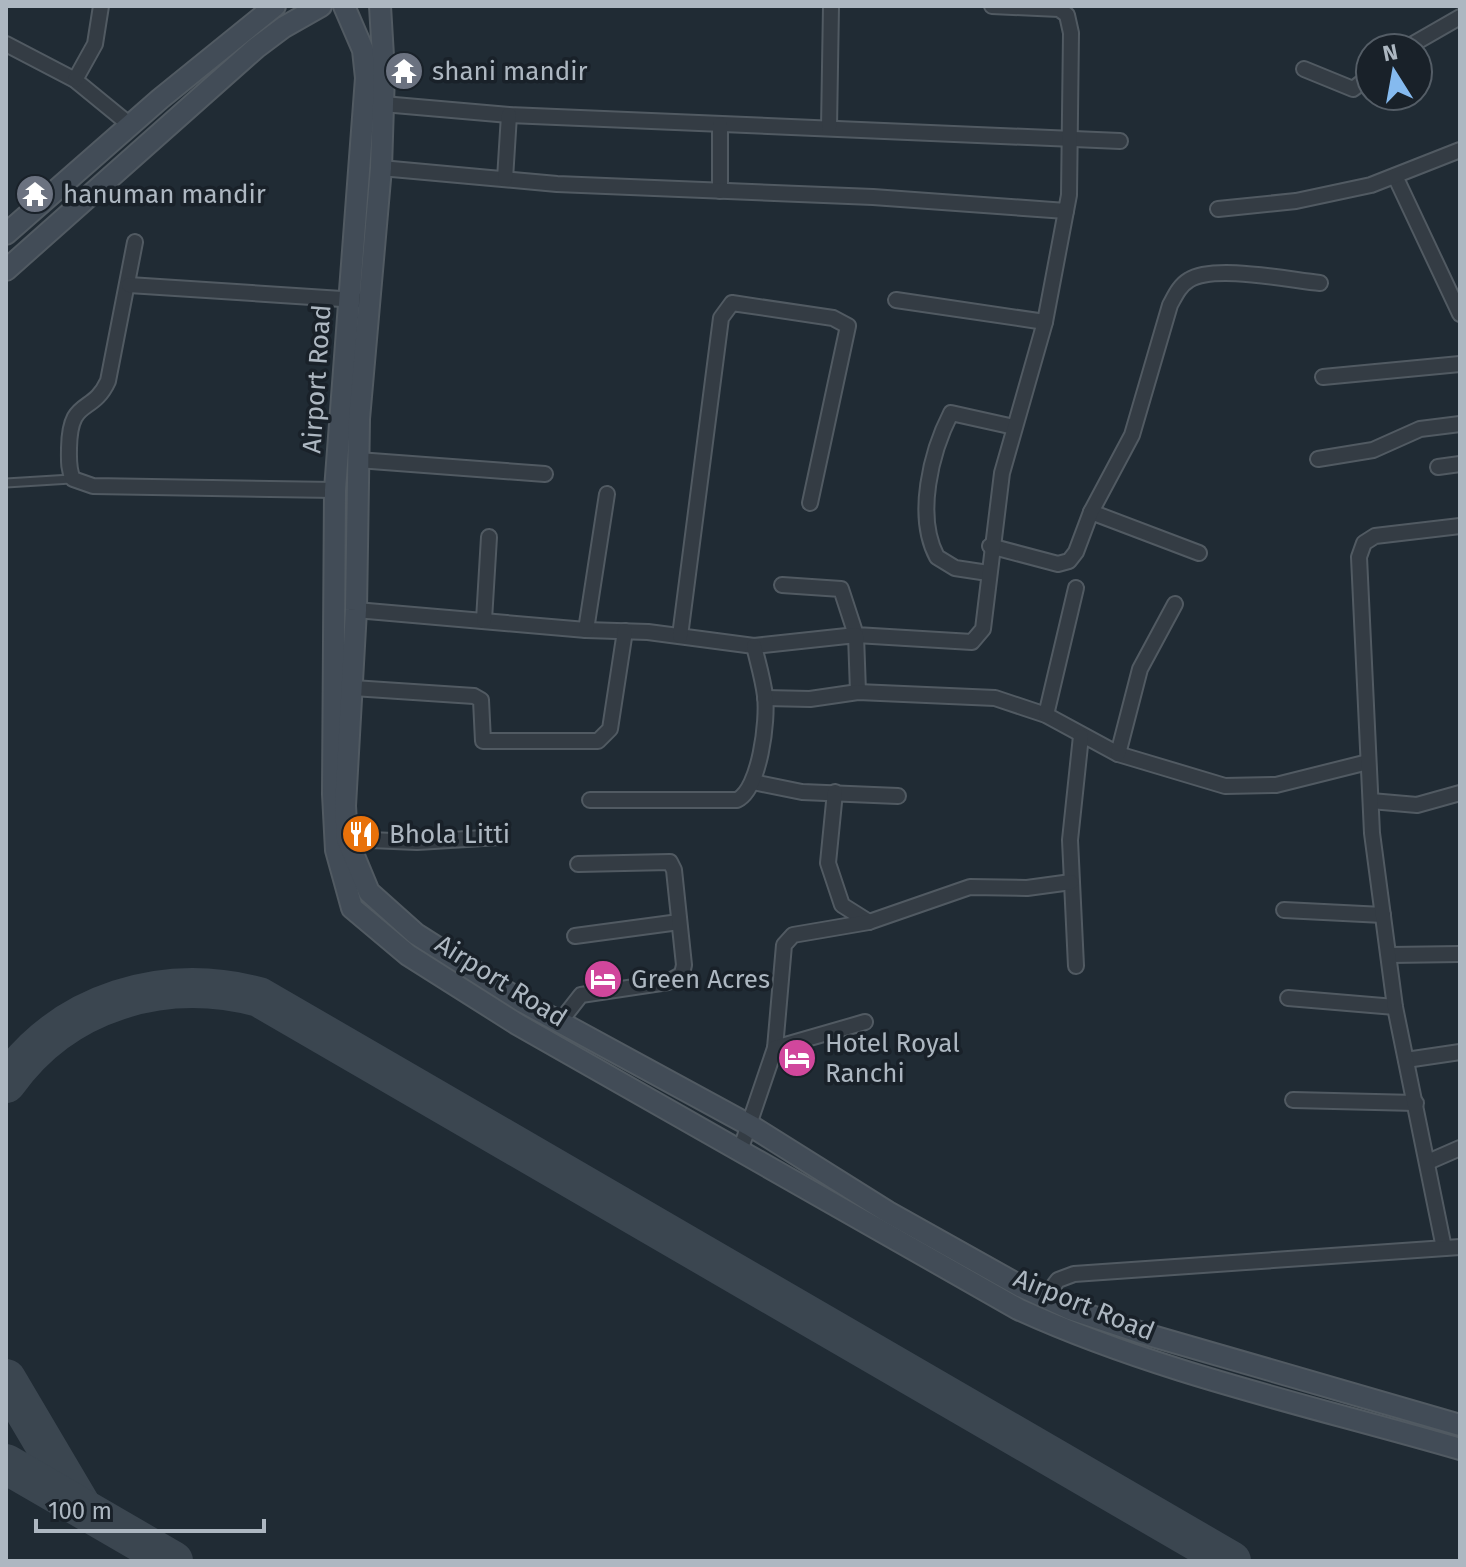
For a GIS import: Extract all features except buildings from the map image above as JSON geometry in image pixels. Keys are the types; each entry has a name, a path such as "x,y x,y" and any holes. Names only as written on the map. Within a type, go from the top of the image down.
{"street":[{"path":"75,80 95,44 101,6"},
{"path":"6,234 130,125 275,6"},
{"path":"6,270 256,48 284,27 321,6"},
{"name":"Airport Road","path":"344,6 363,50 366,78 359,300 356,610 345,806 347,839 369,892 416,934 559,1023 751,1126 888,1212 1045,1297 1142,1333 1460,1425"},
{"name":"Airport Road","path":"380,6 381,168 359,300 335,490 333,794 336,850 352,908 408,955 517,1024 990,1294 1067,1332 1209,1378 1460,1449"},
{"path":"829,128 831,6"},
{"path":"356,610 625,631 754,646 856,635 972,642 983,629 990,546 1002,473 1045,322 1071,174 1071,33 1067,15 1049,8 992,6"},
{"path":"1434,32 1460,17"},
{"path":"6,44 75,80 130,125"},
{"path":"1304,69 1354,88"},
{"path":"383,104 509,115 1069,136 1120,141"},
{"path":"505,179 509,115"},
{"path":"720,125 720,191"},
{"path":"1218,209 1296,201 1395,176 1460,150"},
{"path":"381,168 505,179 873,197 1066,211"},
{"path":"1395,176 1460,314"},
{"path":"135,242 108,381 104,391 80,408 69,424 69,464 73,479 93,486 335,490"},
{"path":"990,546 1058,564 1069,561 1076,552 1091,512 1132,435 1170,305 1180,288 1204,273 1320,283"},
{"path":"129,285 359,300"},
{"path":"896,300 1045,322"},
{"path":"680,636 721,318 732,303 833,318 848,326 810,503"},
{"path":"1323,377 1460,364"},
{"path":"988,573 955,568 937,557 929,531 928,493 951,413 1014,427"},
{"path":"1318,459 1373,450 1420,429 1460,424"},
{"path":"358,460 545,474"},
{"path":"1438,467 1460,464"},
{"path":"586,630 607,494"},
{"path":"1091,512 1199,553"},
{"path":"1444,1248 1395,1007 1383,915 1368,762 1359,569 1364,543 1375,536 1460,526"},
{"path":"484,620 489,537"},
{"path":"782,585 841,589 856,635 858,692"},
{"path":"1046,715 1076,588"},
{"path":"1118,754 1140,669 1175,604"},
{"path":"353,688 474,696 481,700 483,741 598,741 610,729 625,631"},
{"path":"590,800 737,800 744,796 753,782 764,732 765,698 754,646"},
{"path":"765,698 810,699 858,692 995,698 1046,715 1118,754 1225,786 1276,785 1368,762"},
{"path":"1076,966 1071,825 1081,736"},
{"path":"753,782 802,792 898,796"},
{"path":"835,792 828,863 842,905 869,922"},
{"path":"1371,801 1417,805 1460,793"},
{"path":"347,839 417,842 500,837"},
{"path":"559,1023 581,995 668,982 682,974 674,870 670,862 578,864"},
{"path":"740,1151 775,1048 784,945 793,935 869,922 970,887 1027,888 1071,882"},
{"path":"1284,910 1383,915"},
{"path":"575,936 679,922"},
{"path":"1390,955 1460,954"},
{"path":"1288,998 1395,1007"},
{"path":"775,1048 865,1022"},
{"path":"1406,1060 1460,1052"},
{"path":"1293,1100 1416,1103"},
{"path":"1428,1162 1460,1148"},
{"path":"1045,1297 1058,1280 1074,1274 1460,1247"}],"lane":[{"path":"6,483 73,479"}],"taxiway":[{"path":"6,1083 30,1055 57,1031 86,1013 119,1000 188,988 223,990 259,997 1231,1561"},
{"path":"6,1379 81,1506"},
{"path":"6,1464 173,1561"}],"place":[{"name":"shani mandir","path":"404,71"},
{"name":"hanuman mandir","path":"35,194"},
{"name":"Bhola Litti","path":"361,834"},
{"name":"Green Acres","path":"603,979"},
{"name":"Hotel Royal Ranchi","path":"797,1058"}]}
